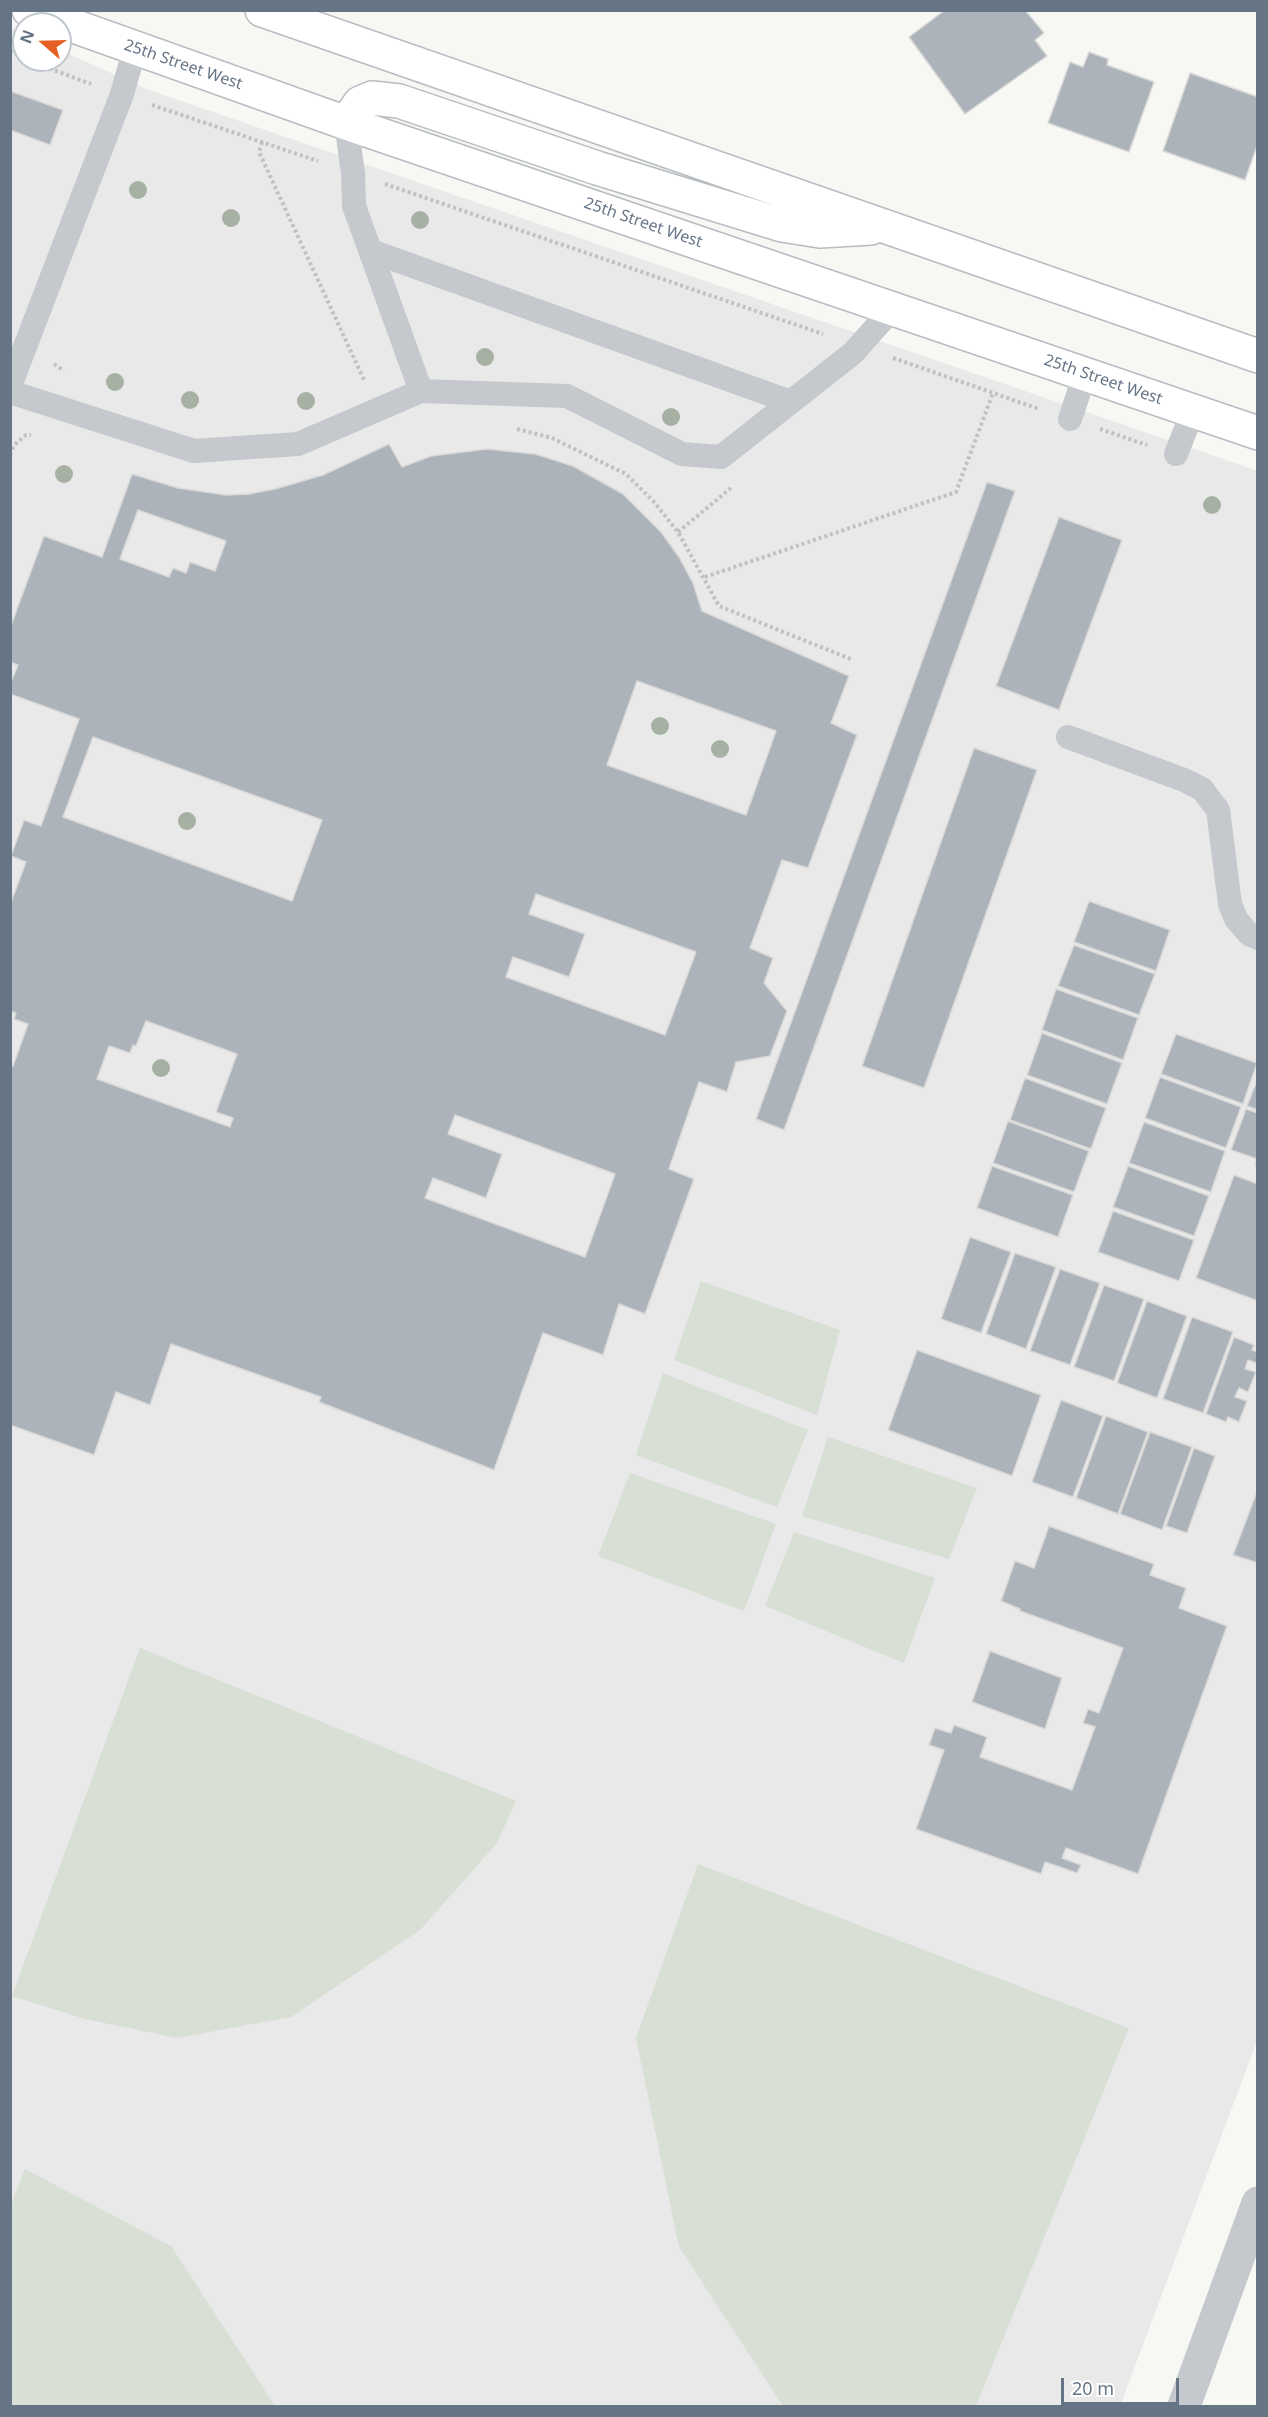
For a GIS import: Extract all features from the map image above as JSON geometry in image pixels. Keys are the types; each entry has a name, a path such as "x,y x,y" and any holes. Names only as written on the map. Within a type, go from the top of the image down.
{"main road":[{"name":"25th Street West","path":"28,10 346,123 1257,434"},
{"path":"262,10 1257,356"},
{"path":"346,123 360,103 372,98 399,101 597,168 782,225 820,231 885,227"}],"street":[{"path":"1184,2406 1257,2203"}],"lane":[{"path":"10,386 122,94 135,48"},
{"path":"346,123 353,173 354,206 421,391"},
{"path":"371,251 791,402"},
{"path":"10,392 194,451 298,444 421,391 567,396 682,454 721,457 860,347 893,308"},
{"path":"1070,419 1085,374"},
{"path":"1176,454 1193,411"},
{"path":"1068,737 1184,780 1202,789 1218,810 1230,904 1236,919 1249,934 1257,938"}],"path":[{"path":"62,72 1176,454"},
{"path":"262,142 259,152 368,387"},
{"path":"705,577 956,492 993,393"},
{"path":"509,427 552,438 626,474 654,502 678,532 705,577 719,606 853,660"}],"shaded area":[{"path":"11,28 12,72 72,72 72,55 149,90 1258,471 1257,2041 1120,2406 11,2406"},
{"path":"701,1281 840,1330 817,1415 674,1360"},
{"path":"663,1373 808,1430 777,1507 636,1455"},
{"path":"828,1437 977,1488 949,1559 802,1516"},
{"path":"630,1473 776,1524 744,1611 598,1556"},
{"path":"794,1532 935,1578 904,1663 765,1606"},
{"path":"140,1648 516,1801 497,1843 420,1930 291,2017 177,2038 85,2019 12,1996"},
{"path":"698,1864 1129,2028 976,2406 783,2406 679,2247 636,2038"},
{"path":"25,2169 171,2246 275,2406 11,2406 11,2205"}],"building":[{"path":"945,10 1025,10 1044,33 1035,40 1047,56 965,114 909,37"},
{"path":"1089,52 1108,59 1107,65 1154,82 1129,152 1048,123 1070,62 1083,67"},
{"path":"1190,73 1258,97 1258,143 1245,180 1163,151"},
{"path":"10,91 63,110 50,145 10,130"},
{"path":"389,444 402,467 431,456 487,449 535,454 573,466 623,494 661,532 679,557 693,583 702,611 849,676 831,723 857,735 808,868 782,860 750,948 773,958 764,983 787,1011 770,1056 736,1062 727,1092 699,1082 669,1169 694,1179 645,1314 619,1304 603,1355 543,1333 494,1470 319,1402 321,1397 171,1344 150,1405 116,1392 94,1455 10,1425 10,1065 13,1066 28,1024 14,1019 16,1013 10,1011 10,905 26,862 11,856 24,820 41,826 79,719 10,694 10,684 18,665 10,662 10,628 44,536 102,557 132,474 178,488 226,495 249,494 275,489 323,475","holes":["138,510 226,541 215,571 190,562 186,573 173,568 169,577 120,559","637,681 776,731 746,815 607,765","93,737 322,820 292,901 63,817","536,894 696,952 665,1035 506,977 513,957 569,977 585,934 529,914","146,1021 237,1054 216,1112 233,1118 230,1127 97,1079 109,1046 130,1053 133,1045 136,1046","455,1115 615,1174 585,1257 425,1198 433,1178 486,1198 502,1154 448,1134"]},
{"path":"987,482 1015,491 784,1130 756,1119"},
{"path":"1059,517 1122,540 1059,710 996,686"},
{"path":"974,748 1037,770 924,1088 862,1066"},
{"path":"1089,901 1170,930 1156,971 1074,942"},
{"path":"1074,945 1155,974 1139,1015 1058,986"},
{"path":"1056,989 1138,1018 1123,1060 1042,1030"},
{"path":"1042,1033 1122,1063 1107,1104 1027,1075"},
{"path":"1176,1034 1257,1063 1243,1104 1161,1074"},
{"path":"1160,1077 1241,1107 1226,1148 1145,1118"},
{"path":"1025,1078 1106,1108 1091,1149 1010,1120"},
{"path":"1258,1078 1258,1110 1247,1106"},
{"path":"1246,1109 1258,1113 1258,1167 1255,1166 1257,1159 1231,1150"},
{"path":"1008,1121 1089,1151 1074,1192 993,1163"},
{"path":"1144,1122 1225,1151 1211,1192 1129,1163"},
{"path":"992,1166 1073,1195 1058,1237 977,1208"},
{"path":"1128,1166 1209,1196 1194,1236 1113,1207"},
{"path":"1234,1175 1258,1184 1258,1301 1196,1278"},
{"path":"1113,1211 1194,1240 1179,1281 1098,1252"},
{"path":"970,1237 1011,1252 981,1333 941,1319"},
{"path":"1015,1253 1056,1267 1026,1349 986,1334"},
{"path":"1060,1269 1100,1283 1070,1365 1030,1351"},
{"path":"1104,1285 1144,1299 1114,1381 1074,1367"},
{"path":"1147,1301 1187,1316 1157,1398 1117,1383"},
{"path":"1192,1317 1233,1332 1203,1413 1163,1399"},
{"path":"1234,1337 1254,1345 1252,1350 1258,1352 1258,1364 1248,1360 1245,1369 1256,1372 1248,1392 1239,1388 1235,1397 1247,1401 1239,1422 1228,1417 1226,1422 1206,1414"},
{"path":"917,1350 1041,1395 1012,1476 888,1430"},
{"path":"1061,1400 1103,1416 1073,1497 1032,1482"},
{"path":"1106,1416 1148,1432 1118,1514 1076,1498"},
{"path":"1150,1432 1192,1447 1162,1530 1120,1514"},
{"path":"1194,1448 1215,1456 1187,1533 1166,1526"},
{"path":"1258,1489 1258,1563 1233,1555"},
{"path":"1049,1526 1154,1564 1150,1575 1186,1588 1179,1608 1227,1626 1138,1874 1066,1848 1062,1858 1081,1865 1077,1873 1045,1862 1041,1874 916,1829 944,1750 929,1745 935,1728 951,1733 954,1725 987,1737 980,1757 1072,1790 1095,1727 1083,1723 1088,1709 1099,1713 1123,1648 1020,1611 1001,1601 1015,1561 1034,1568"},
{"path":"990,1651 1062,1678 1045,1729 972,1702"}]}
